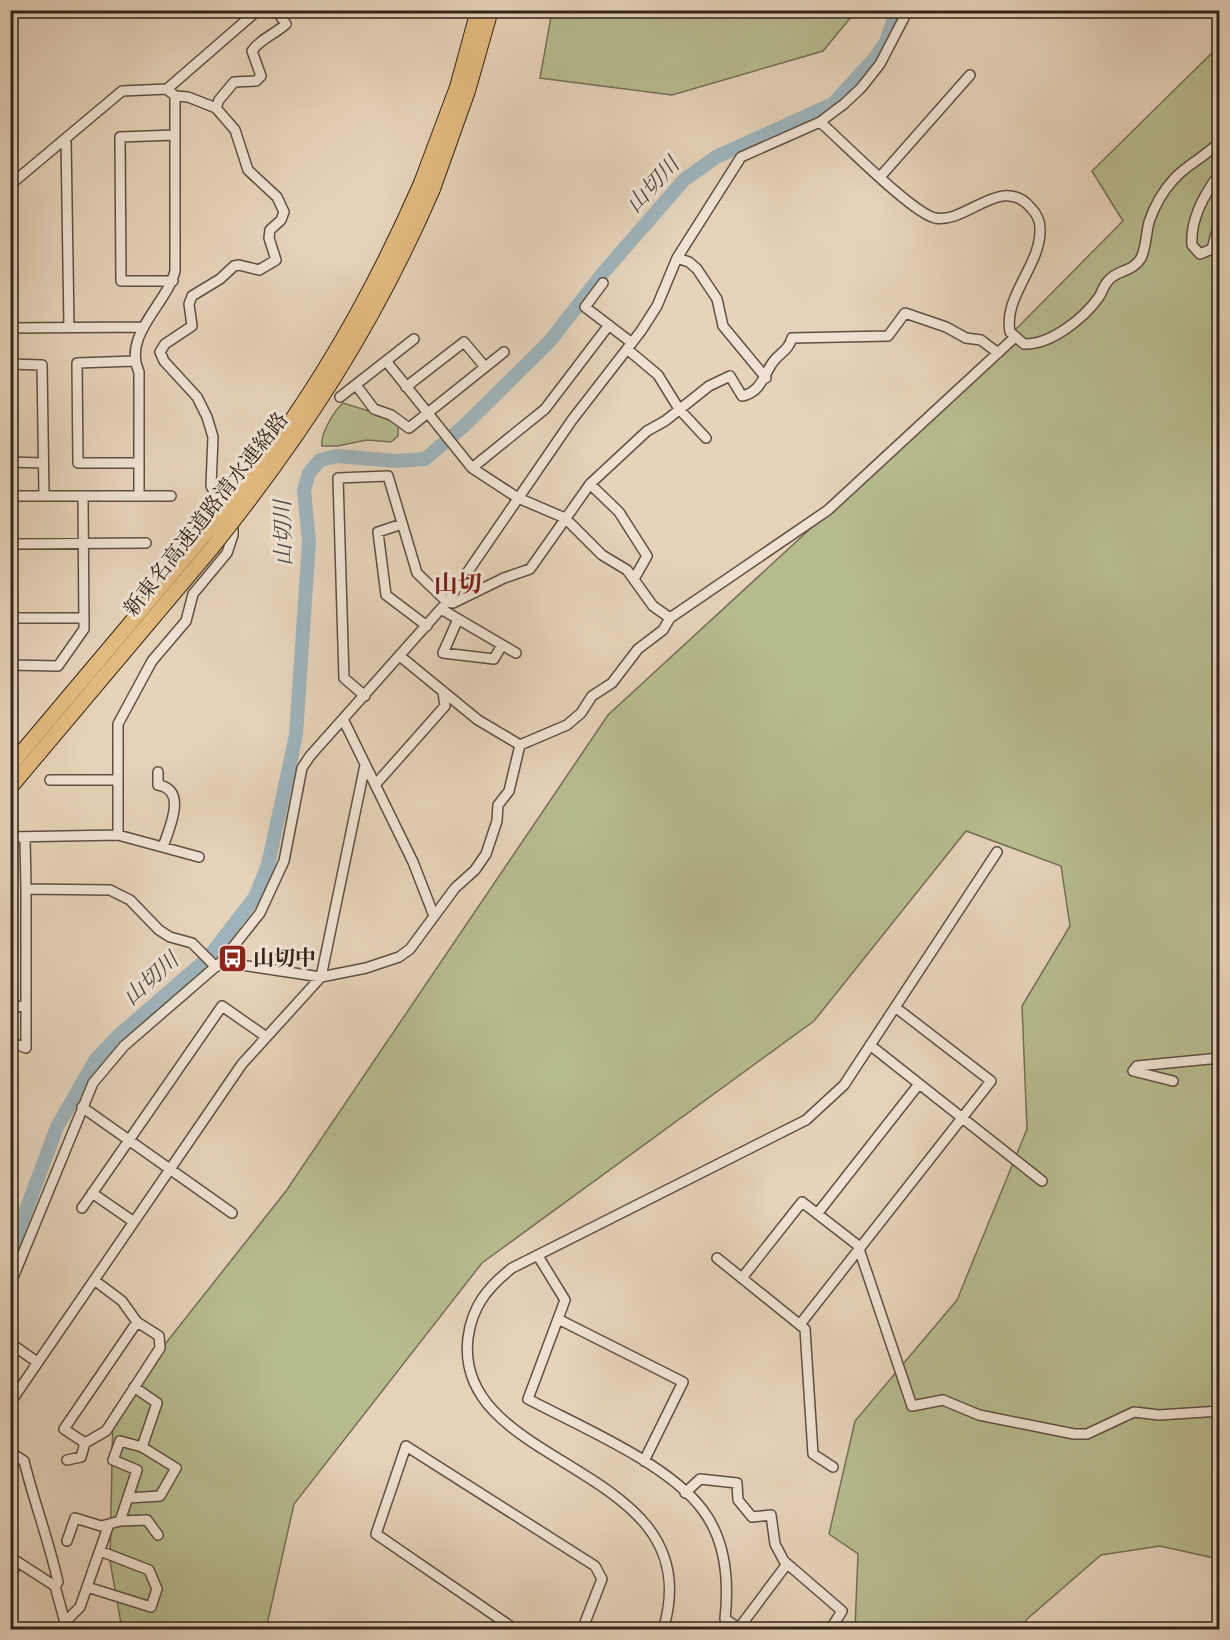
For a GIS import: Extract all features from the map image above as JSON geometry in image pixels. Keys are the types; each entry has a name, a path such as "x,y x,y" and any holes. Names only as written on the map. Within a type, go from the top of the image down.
{"highway":[{"name":"新東名高速道路清水連絡路","path":"10,788 16,770 206,543 282,457 346,361 409,245 478,10"},
{"name":"新東名高速道路清水連絡路","path":"427,186 468,91 491,10"}],"street":[{"path":"171,92 258,10"},
{"path":"216,108 219,100 234,82 256,81 261,75 252,51 260,40 273,36 286,24 276,10"},
{"path":"10,1285 15,1261 82,1107 106,1064 247,932 272,891 284,861 302,768 444,605 572,420 630,346 657,306 676,258 741,157 820,122 861,88 892,44 908,10"},
{"path":"880,177 970,75"},
{"path":"10,185 122,91 171,92 216,108 235,130 248,170 277,197 284,212 281,220 270,230 269,238 276,260 259,270 234,266 220,279 192,296 189,304 192,326 165,344 160,352 164,361 197,397 207,417 213,437 211,486 233,525 233,535 227,553 193,594 186,621 152,661 118,724 118,835"},
{"path":"139,496 139,372 135,361 143,327 173,281 175,271 175,135 171,92"},
{"path":"820,122 922,213 932,217 944,219 1000,196 1015,196 1026,201 1034,211 1040,226 1040,240 1010,314 1009,325 1014,338 1024,344 1044,340 1086,312 1100,296 1108,279 1133,268 1142,257 1150,221 1161,196 1174,178 1209,154 1220,141"},
{"path":"173,281 121,281 120,137 175,135"},
{"path":"66,139 69,327"},
{"path":"1220,173 1205,196 1191,234 1192,245 1200,254 1212,249 1220,219"},
{"path":"676,258 689,262 697,269 717,299 723,326 766,378"},
{"path":"603,283 585,307 609,325 658,375 680,409 706,438"},
{"path":"444,605 530,569 590,484 647,431 666,421 709,386 730,376 742,396 757,388 766,378 776,358 789,349 792,338 819,339 844,335 888,336 905,314 946,327 966,338 981,340 998,353"},
{"path":"472,468 545,409 609,325"},
{"path":"10,328 143,327"},
{"path":"520,745 567,725 581,713 592,696 612,683 638,649 663,630 670,618 828,510 1014,338"},
{"path":"340,397 414,339"},
{"path":"406,387 464,342 485,367"},
{"path":"356,385 374,409 391,415 409,428 504,352"},
{"path":"135,361 77,363 78,463 139,463"},
{"path":"386,362 472,468 518,498 565,518 602,555 627,570 653,606 670,618"},
{"path":"10,364 42,365 44,496"},
{"path":"10,462 43,463"},
{"path":"365,696 344,678 338,478 388,476 417,573 458,619 516,653"},
{"path":"590,484 619,512 647,556 634,579"},
{"path":"10,496 171,496"},
{"path":"10,665 58,666 84,629 83,496"},
{"path":"402,524 378,532 386,595 427,626"},
{"path":"10,544 146,543"},
{"path":"10,618 84,618"},
{"path":"458,619 443,653 494,659 502,645"},
{"path":"401,657 478,720 520,745"},
{"path":"375,785 445,706 443,692"},
{"path":"343,719 413,862 434,916"},
{"path":"26,889 110,890 130,900 159,930 170,937 192,943 216,963 321,977 366,968 399,957 410,949 455,888 475,870 486,854 497,821 498,805 509,791 520,745"},
{"path":"10,1403 242,1064 321,977 365,765"},
{"path":"158,772 158,785 168,787 174,793 176,803 163,848"},
{"path":"50,780 117,780"},
{"path":"10,837 118,835 199,857"},
{"path":"10,1042 26,1048 25,837"},
{"path":"663,1629 669,1596 665,1560 652,1532 641,1517 618,1497 509,1426 485,1400 474,1382 468,1345 470,1324 478,1304 490,1285 512,1268 806,1120 844,1085 998,852"},
{"path":"10,1007 26,1006"},
{"path":"82,1208 222,1006 265,1036"},
{"path":"801,1323 991,1081 895,1007"},
{"path":"870,1045 1042,1181"},
{"path":"1173,1081 1133,1071 1137,1066 1220,1058"},
{"path":"817,1214 920,1084"},
{"path":"82,1107 232,1213"},
{"path":"92,1193 134,1222"},
{"path":"742,1278 802,1202 859,1248 912,1406 942,1400 979,1415 1074,1434 1087,1434 1134,1412 1159,1415 1220,1411"},
{"path":"538,1256 565,1300 528,1399 644,1461 702,1509 714,1530 727,1575 725,1619 740,1629 787,1564"},
{"path":"717,1258 801,1323 805,1329 813,1454 833,1467"},
{"path":"67,1460 81,1457 85,1443 106,1431 160,1348 159,1336 137,1322 122,1301 94,1280"},
{"path":"558,1319 683,1382 644,1461"},
{"path":"85,1443 64,1429 137,1322"},
{"path":"10,1343 37,1362"},
{"path":"134,1387 157,1403 142,1447"},
{"path":"120,1521 137,1470 113,1460 120,1441 142,1447 176,1468 160,1496 128,1498"},
{"path":"516,1629 376,1534 406,1446 595,1566 602,1579 582,1629"},
{"path":"10,1452 24,1461 29,1487 48,1539 58,1582 55,1586"},
{"path":"685,1493 700,1479 737,1483 738,1500 752,1517 771,1515 775,1544 787,1564 842,1611 830,1629"},
{"path":"67,1541 75,1518 101,1526 120,1521 147,1520 158,1535"},
{"path":"67,1625 80,1607 109,1524"},
{"path":"87,1587 151,1607 157,1589 149,1570 100,1551"},
{"path":"10,1583 13,1559 55,1586 67,1625"}],"green space":[{"path":"552,10 856,11 823,51 672,95 540,78"},
{"path":"1219,46 1219,1559 1160,1546 1101,1555 1026,1620 1028,1629 855,1628 858,1554 829,1534 855,1421 957,1300 1027,1129 1022,1006 1070,926 1061,866 966,831 814,1021 482,1263 294,1504 266,1629 122,1629 110,1561 113,1410 286,1191 608,715 898,448 1123,221 1092,171"},
{"path":"343,403 385,416 398,424 398,436 391,442 367,440 337,446 322,446 323,435 328,423"}],"waterway":[{"name":"山切川","path":"10,1253 57,1127 96,1059 118,1036 208,958 255,897 268,865 296,735 309,542 304,490 309,473 320,460 337,456 397,461 425,459 465,425 550,341 603,273 684,180 716,157 833,104 874,59 886,42 897,10"}],"place":[{"name":"山切中","path":"232,959"}],"district":[{"name":"山切","path":"458,586"}]}
